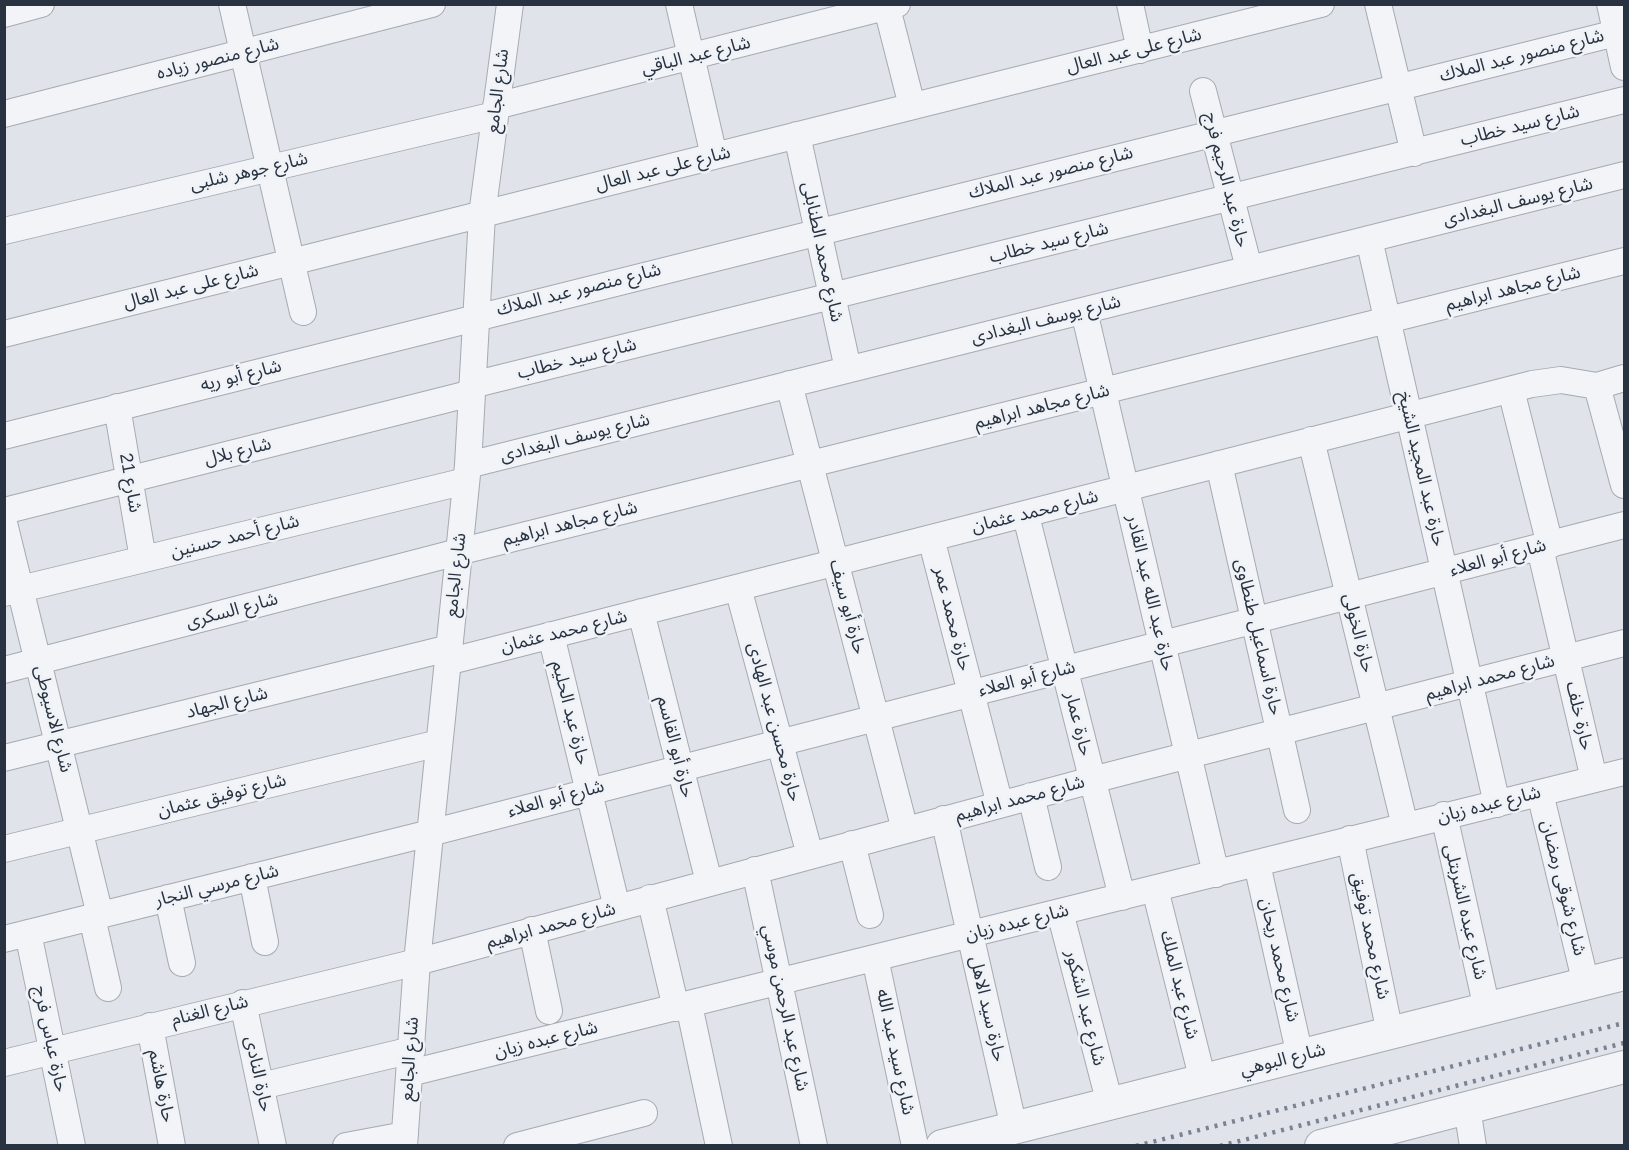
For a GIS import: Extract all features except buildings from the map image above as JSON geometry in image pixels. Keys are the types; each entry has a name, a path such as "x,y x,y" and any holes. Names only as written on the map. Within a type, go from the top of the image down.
{"street":[{"path":"4,14 41,4"},
{"path":"232,4 303,312"},
{"name":"شارع منصور زياده","path":"4,114 432,4"},
{"name":"شارع الجامع","path":"404,1140 417,962 467,473 482,215 510,4"},
{"path":"679,4 714,156"},
{"path":"1130,4 1140,50"},
{"name":"شارع على عبد العال","path":"4,334 1320,4"},
{"path":"1378,4 1414,153"},
{"path":"1610,4 1620,32 1624,68"},
{"path":"890,5 912,106"},
{"name":"شارع عبد الباقي","path":"495,111 890,5"},
{"name":"شارع منصور عبد الملاك","path":"477,315 1620,32"},
{"name":"حارة عبد الرحيم فرج","path":"1203,91 1249,268"},
{"name":"شارع سيد خطاب","path":"472,389 831,296 1624,100"},
{"name":"شارع جوهر شلبى","path":"4,231 495,111"},
{"name":"شارع محمد الطنابلى","path":"797,135 848,369"},
{"name":"شارع يوسف البغدادى","path":"467,473 789,384 1624,175"},
{"name":"حارة عبد المجيد الشيخ","path":"1368,239 1497,804"},
{"name":"شارع مجاهد ابراهيم","path":"459,552 1624,261"},
{"name":"حارة عبد الله عبد القادر","path":"1084,311 1216,874"},
{"name":"شارع أبو ريه","path":"4,435 477,315"},
{"name":"شارع محمد عثمان","path":"448,655 551,635 1026,516 1126,488 1511,390 1561,380 1597,386 1624,378"},
{"name":"حارة أبو سيف","path":"789,384 905,830"},
{"path":"1597,386 1624,485"},
{"name":"شارع بلال","path":"4,511 472,389"},
{"name":"حارة خلف","path":"1511,390 1545,546 1566,658 1594,779"},
{"name":"شارع 21","path":"117,407 143,559"},
{"name":"حارة الخولى","path":"1311,440 1405,826"},
{"name":"حارة اسماعيل طنطاوى","path":"1219,464 1297,810"},
{"name":"شارع أحمد حسنين","path":"13,591 467,473"},
{"name":"حارة عمار","path":"1026,516 1122,897"},
{"name":"شارع الاسيوطى","path":"4,523 13,591 38,661 80,830 108,988"},
{"name":"شارع أبو العلاء","path":"430,833 1624,525"},
{"name":"حارة محمد عمر","path":"931,538 1000,805"},
{"name":"شارع السكرى","path":"4,670 459,552"},
{"name":"حارة محسن عبد الهادى","path":"738,588 810,855"},
{"name":"حارة أبو القاسم","path":"640,612 709,882"},
{"name":"حارة عبد الحليم","path":"551,635 617,908"},
{"name":"شارع محمد ابراهيم","path":"417,962 1031,796 1624,643"},
{"name":"شارع الجهاد","path":"4,758 448,655"},
{"name":"شارع توفيق عثمان","path":"4,849 439,743"},
{"name":"شارع عبده زيان","path":"261,1086 411,1062 683,1007 1444,815 1624,772"},
{"name":"شارع شوقى رمضان","path":"1540,793 1586,984"},
{"path":"1031,796 1048,867"},
{"name":"شارع عبده الشربتلى","path":"1444,815 1487,1009"},
{"name":"حارة سيد الاهل","path":"944,819 1014,1128"},
{"name":"شارع مرسي النجار","path":"16,936 430,833"},
{"name":"شارع محمد توفيق","path":"1350,840 1390,1033"},
{"path":"852,844 870,915"},
{"name":"شارع محمد ريحان","path":"1257,864 1300,1056"},
{"name":"شارع عبد الرحمن موسي","path":"755,870 814,1146"},
{"path":"252,877 266,942"},
{"name":"شارع عبد الملك","path":"1155,889 1203,1080"},
{"path":"168,898 182,963"},
{"path":"650,898 683,1007 718,1146"},
{"name":"شارع عبد الشكور","path":"1060,912 1110,1104"},
{"path":"532,930 549,1011"},
{"name":"حارة عباس فرج","path":"16,936 52,1051 72,1146"},
{"name":"شارع سيد عبد الله","path":"875,958 915,1146"},
{"name":"شارع الغنام","path":"4,1063 417,962"},
{"name":"شارع البوهي","path":"942,1146 1624,974"},
{"name":"حارة النادى","path":"243,1003 273,1146"},
{"name":"حارة هاشم","path":"150,1026 172,1146"},
{"path":"1321,1146 1366,1140 1467,1108 1624,1067"},
{"path":"1467,1108 1473,1146"},
{"path":"517,1146 644,1113"},
{"path":"346,1146 404,1140"}],"railway":[{"path":"1136,1146 1624,1023"},
{"path":"1220,1146 1624,1043"}]}
